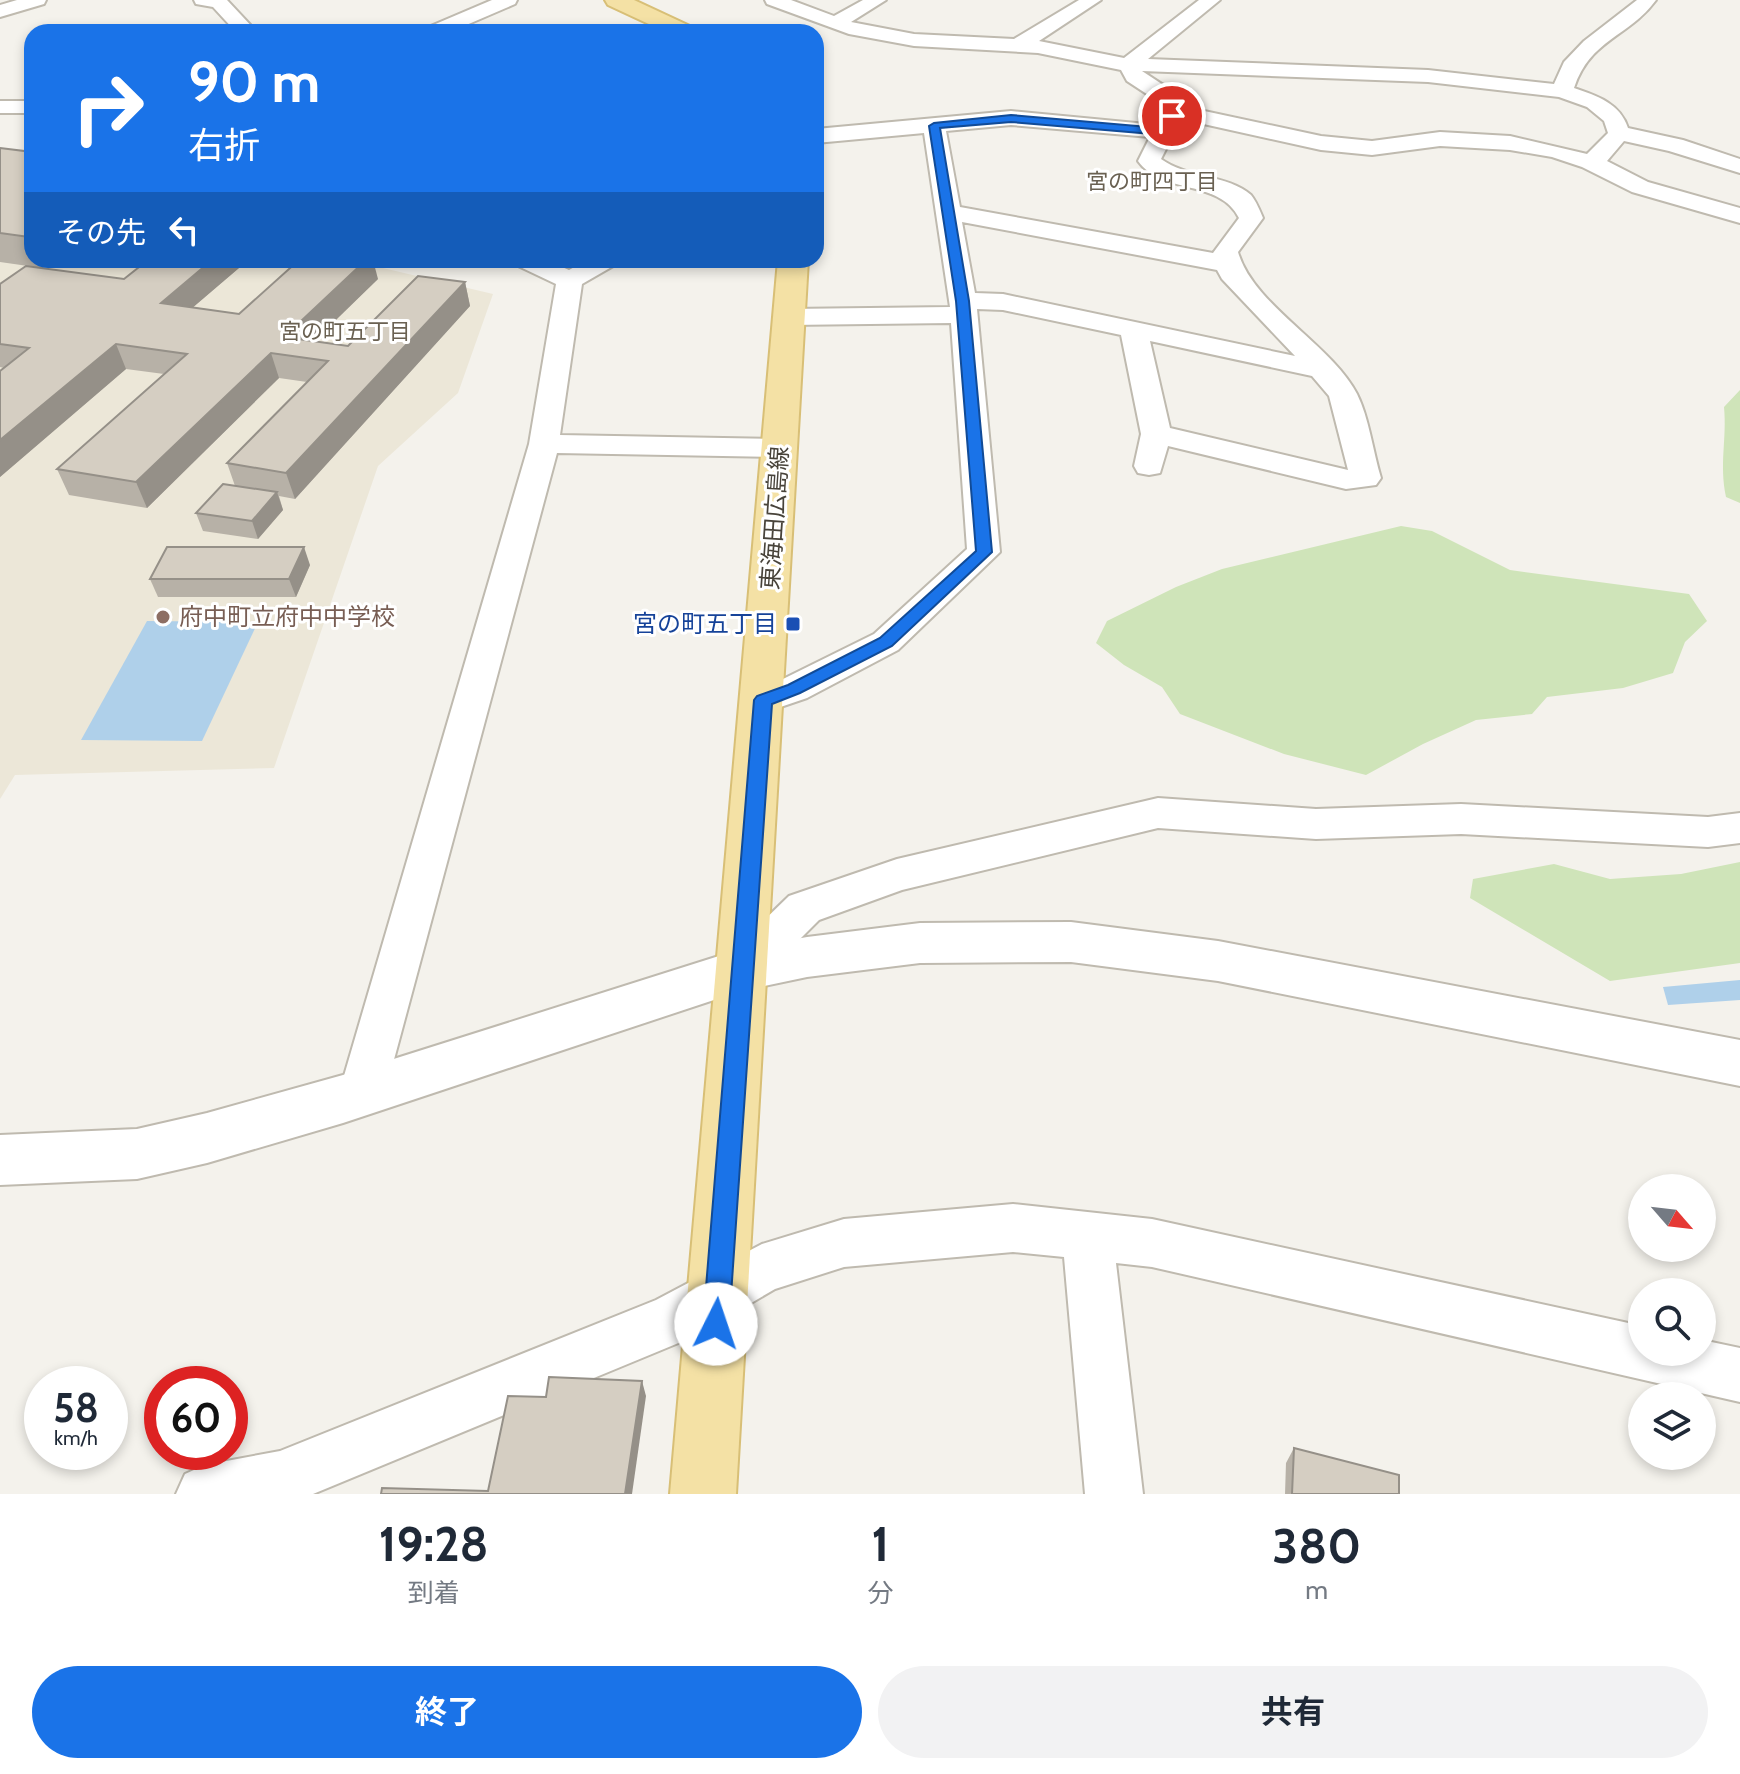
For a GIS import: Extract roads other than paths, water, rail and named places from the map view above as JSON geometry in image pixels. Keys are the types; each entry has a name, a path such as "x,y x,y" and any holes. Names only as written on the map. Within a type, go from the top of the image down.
{"main road":[{"path":"616,0 667,24"},
{"name":"東海田広島線","path":"703,1494 792,268"}],"street":[{"path":"0,11 37,0"},
{"path":"203,0 219,3 239,24"},
{"path":"452,24 508,0"},
{"path":"824,28 877,0"},
{"path":"1017,46 1092,0"},
{"path":"1129,64 1211,0"},
{"path":"1562,91 1574,62 1604,35 1633,17 1647,0"},
{"path":"784,1 836,24 914,40 1017,46 1129,64 1428,76 1562,91 1595,102 1614,118 1619,133"},
{"path":"1129,64 1134,77 1169,99 1167,121 1149,161 1167,174 1223,190 1242,200 1251,218 1225,252 1231,274 1343,395 1365,478 1346,480 1156,434"},
{"path":"0,107 24,107"},
{"path":"824,135 1011,118 1167,121 1372,148 1440,139 1510,143 1556,151 1590,162 1640,187 1740,216"},
{"path":"763,700 794,689 886,642 984,552 963,308 934,126"},
{"path":"1590,162 1603,154 1619,133"},
{"path":"1619,133 1675,145 1740,166"},
{"path":"949,214 980,216 1228,264"},
{"path":"543,268 570,280"},
{"path":"570,280 592,268"},
{"path":"362,1093 544,444 570,280"},
{"path":"789,317 963,308 1003,302 1323,370"},
{"path":"1134,330 1156,434 1149,466"},
{"path":"544,444 779,448"},
{"path":"741,970 804,908 897,875 1158,813 1316,824 1461,819 1708,832 1740,828"},
{"path":"0,1160 137,1154 276,1119 362,1093 741,970 807,957 920,943 1071,942 1218,961 1740,1063"},
{"path":"205,1494 278,1487 674,1319 762,1269 844,1243 1013,1228 1152,1243 1740,1375"},
{"path":"1088,1237 1114,1494"}],"water":[{"path":"147,621 258,622 202,741 81,740"},
{"path":"1740,980 1740,1000 1668,1005 1663,987"}],"place":[{"name":"府中町立府中中学校","path":"163,617"},
{"name":"宮の町五丁目","path":"793,624"}],"district":[{"name":"宮の町四丁目","path":"1152,181"},
{"name":"宮の町五丁目","path":"345,331"}]}
